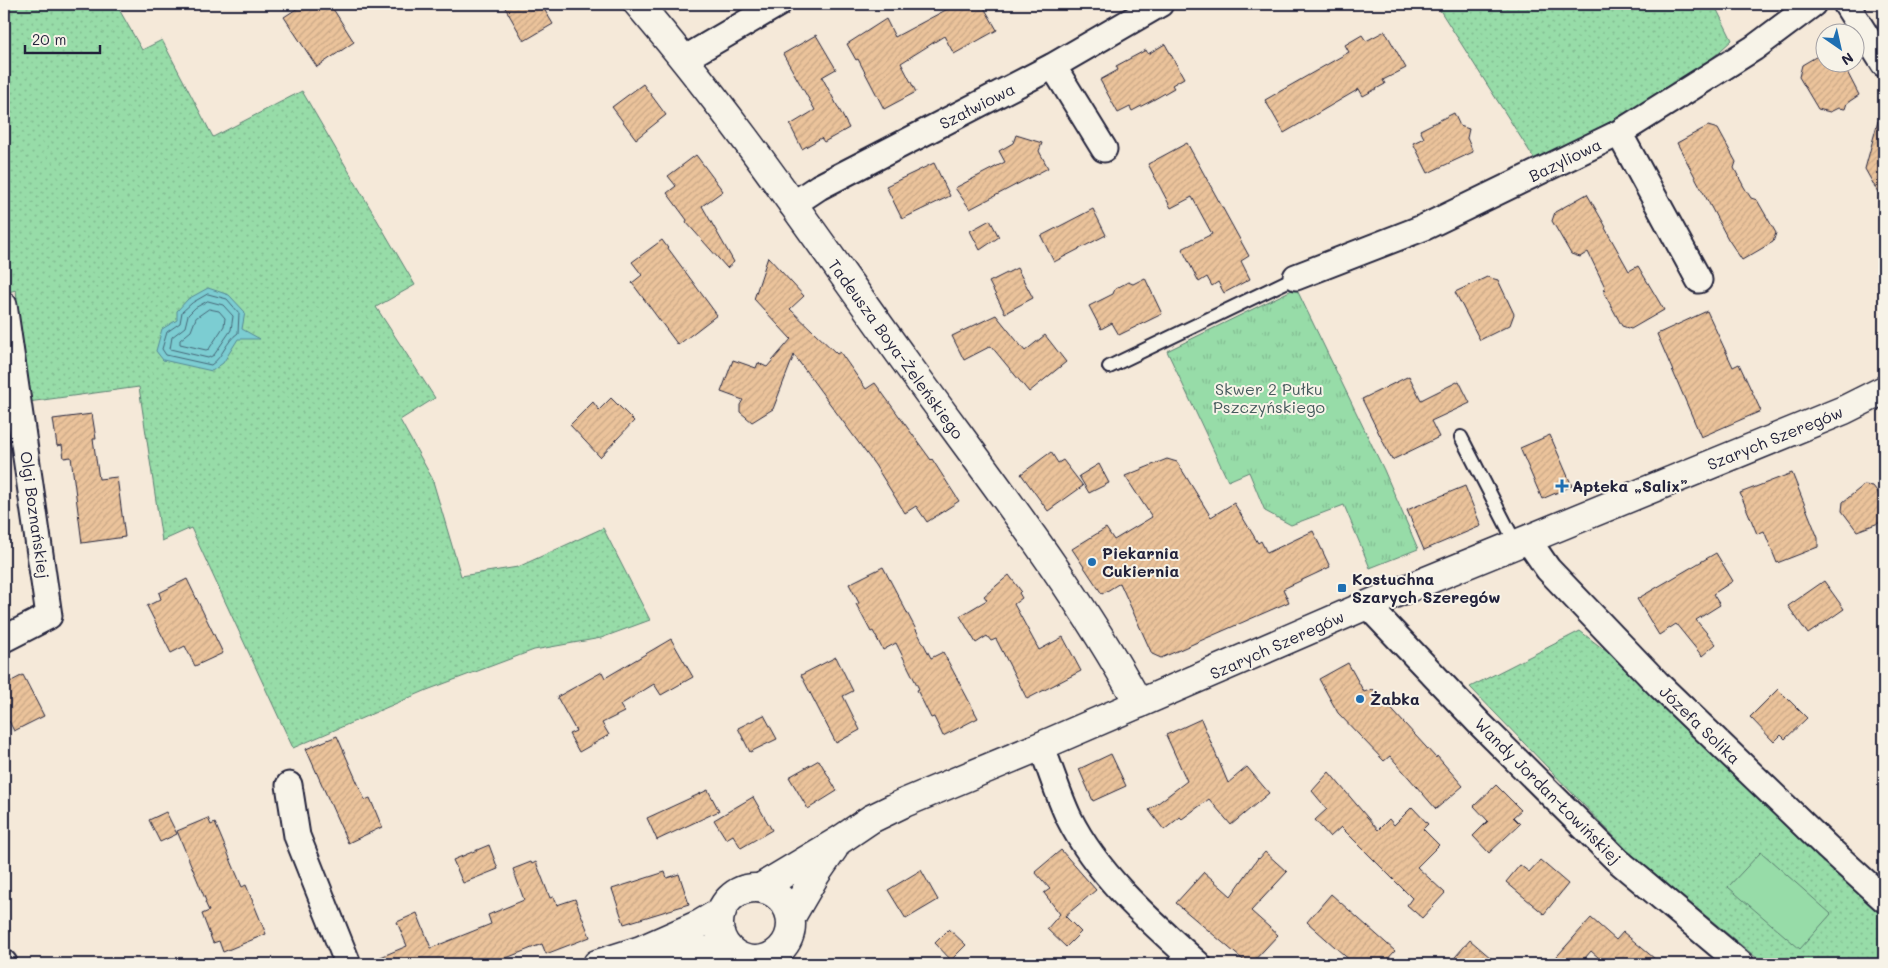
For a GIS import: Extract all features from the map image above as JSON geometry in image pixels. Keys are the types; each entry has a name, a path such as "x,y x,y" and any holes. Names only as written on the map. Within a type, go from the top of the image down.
{"street":[{"name":"Tadeusza Boya-Żeleńskiego","path":"638,4 684,59 792,205 1054,568 1102,640 1140,704"},
{"path":"684,59 778,4"},
{"name":"Szałwiowa","path":"792,205 819,187 1053,66 1160,4"},
{"name":"Bazyliowa","path":"1296,277 1425,228 1619,133 1754,48 1813,4"},
{"path":"1846,4 1884,64"},
{"path":"1053,66 1104,149"},
{"path":"1619,133 1699,280"},
{"name":"Olgi Boznańskiej","path":"4,305 49,616 4,639"},
{"name":"Szarych Szeregów","path":"760,888 871,819 904,803 1367,606 1844,410 1884,390"},
{"name":"Józefa Solika","path":"1522,542 1659,685 1884,899"},
{"name":"Wandy Jordan-Łowińskiej","path":"1367,606 1487,731 1617,860 1741,964"},
{"path":"1041,746 1069,817 1088,848 1122,892 1198,964"},
{"path":"289,785 297,836 348,964"},
{"name":"Szarych Szeregów","path":"791,917 816,874 840,840"},
{"path":"641,950 708,950 761,960 773,955 782,948 788,939 791,917 787,906 780,897 771,891 749,888 738,892 728,900 722,911 719,923 721,936 727,947 736,955"},
{"path":"597,964 641,950 700,924 722,911"}],"lane":[{"path":"1109,367 1296,277"},
{"path":"1462,437 1522,542"}],"green space":[{"path":"4,4 116,4 142,50 162,40 213,137 302,91 415,285 376,307 435,398 400,420 432,478 461,576 518,567 603,528 650,620 601,638 534,650 427,690 293,748 191,528 162,541 139,387 28,402 16,290 4,293"},
{"path":"1436,4 1714,4 1732,40 1696,73 1537,163"},
{"name":"Skwer 2 Pułku Pszczyńskiego","path":"1296,288 1384,470 1418,549 1370,568 1344,505 1291,525 1265,511 1249,472 1228,481 1167,351"},
{"path":"1580,631 1616,659 1744,785 1884,913 1884,964 1764,964 1629,852 1470,687"},
{"path":"1761,852 1831,914 1800,949 1728,887"}],"water":[{"path":"208,288 229,295 245,312 242,329 260,339 238,339 223,363 212,371 163,360 156,351 162,329 177,320 177,311 188,299"}],"building":[{"path":"304,4 330,4 354,42 317,67 284,17"},
{"path":"503,4 541,4 553,24 524,41"},
{"path":"957,4 982,4 997,30 954,54 944,36 901,63 916,92 884,109 858,59 856,60 847,44 886,19 895,37"},
{"path":"1385,31 1406,68 1383,80 1385,84 1363,96 1359,89 1284,133 1265,100 1349,52 1345,45 1362,35 1366,41"},
{"path":"816,35 836,69 822,77 849,128 824,142 821,138 802,149 790,125 815,110 783,54"},
{"path":"1165,44 1184,78 1172,85 1174,88 1153,100 1132,111 1130,107 1118,113 1100,80 1118,70 1116,66 1146,50 1148,54"},
{"path":"1816,57 1816,72 1847,72 1859,95 1847,103 1845,109 1838,108 1830,112 1818,109 1799,77 1802,65"},
{"path":"643,84 666,115 636,139 612,107"},
{"path":"1454,113 1460,126 1469,129 1467,138 1473,152 1428,173 1413,143 1424,138 1420,130"},
{"path":"1878,121 1884,122 1884,203 1865,169"},
{"path":"1708,126 1718,129 1736,162 1734,168 1744,187 1751,198 1757,200 1776,233 1773,242 1742,260 1728,239 1677,143"},
{"path":"1016,135 1042,143 1039,151 1048,168 970,209 955,188 1005,162 999,151 1013,143"},
{"path":"1187,143 1249,256 1241,261 1250,279 1224,293 1218,282 1212,286 1207,277 1199,282 1182,249 1212,234 1192,197 1171,208 1148,164"},
{"path":"696,155 723,191 702,206 734,262 727,268 686,222 687,220 667,193 676,186 668,176"},
{"path":"934,163 950,196 902,219 886,186"},
{"path":"1587,194 1629,271 1638,266 1664,310 1631,329 1622,326 1604,293 1605,287 1588,252 1580,257 1571,254 1552,221 1555,212"},
{"path":"1093,209 1106,235 1054,262 1041,236"},
{"path":"990,220 999,237 980,250 970,231"},
{"path":"662,240 717,315 678,345 632,283 642,275 632,262"},
{"path":"768,257 804,296 790,309 837,354 840,352 866,389 875,383 932,459 959,501 927,522 916,506 905,513 875,465 794,355 773,409 752,422 740,412 740,405 743,400 721,392 733,360 756,368 758,363 767,367 791,339 754,299"},
{"path":"1017,268 1033,298 1005,313 989,282"},
{"path":"1487,277 1498,280 1514,314 1510,325 1480,340 1455,292"},
{"path":"1145,278 1162,314 1119,335 1112,323 1101,329 1089,306 1113,294 1115,289 1128,282 1133,284"},
{"path":"1707,311 1733,367 1739,364 1761,411 1701,437 1657,334"},
{"path":"996,315 1025,351 1045,335 1066,362 1029,392 991,346 964,360 952,336"},
{"path":"1409,376 1421,400 1459,381 1470,403 1431,421 1439,437 1392,460 1362,399"},
{"path":"611,398 634,421 600,457 570,425 593,402 599,410"},
{"path":"92,414 96,439 93,439 99,479 117,477 125,537 82,543 71,457 64,458 62,445 57,446 53,419"},
{"path":"1550,435 1572,486 1542,499 1520,448"},
{"path":"1051,452 1058,463 1063,460 1083,486 1048,511 1021,474"},
{"path":"1167,459 1177,462 1211,517 1234,503 1258,543 1261,541 1267,553 1313,531 1330,567 1283,589 1289,602 1161,658 1152,654 1120,583 1102,594 1072,549 1106,528 1114,540 1152,517 1125,476"},
{"path":"1099,464 1109,483 1089,493 1079,476"},
{"path":"1792,473 1818,538 1818,547 1777,563 1764,531 1757,534 1740,493"},
{"path":"1864,485 1873,486 1884,500 1884,521 1857,531 1842,511 1843,502"},
{"path":"1465,486 1481,526 1424,550 1407,510"},
{"path":"1716,553 1733,581 1713,594 1720,605 1696,620 1716,644 1702,656 1676,624 1659,635 1637,599"},
{"path":"883,567 931,658 943,652 978,718 943,736 934,717 931,718 896,643 883,650 856,604 859,603 849,584"},
{"path":"1009,575 1021,591 1019,593 1022,598 1014,604 1039,650 1063,637 1081,671 1027,699 996,639 991,641 987,636 976,643 960,616 987,600 984,596"},
{"path":"187,579 223,653 195,666 185,646 171,653 147,606 161,599 159,593"},
{"path":"1824,581 1844,609 1808,634 1788,606"},
{"path":"671,639 693,677 661,695 654,684 620,705 624,712 602,723 609,735 579,752 569,734 576,731 557,697 602,672 605,678"},
{"path":"836,657 853,691 843,696 860,730 836,743 801,675"},
{"path":"1348,663 1364,692 1373,689 1463,786 1436,809 1390,756 1384,761 1338,713 1319,679"},
{"path":"23,675 44,716 14,731 9,721 4,723 4,685"},
{"path":"1778,689 1807,718 1785,739 1781,735 1774,742 1750,717"},
{"path":"764,715 777,739 750,752 738,728"},
{"path":"1201,719 1228,783 1247,767 1269,793 1231,825 1209,799 1182,819 1180,817 1164,830 1149,810 1187,781 1166,735"},
{"path":"337,736 365,800 370,798 382,827 348,843 306,749"},
{"path":"1111,754 1126,786 1093,801 1079,769"},
{"path":"819,760 837,791 808,809 789,777"},
{"path":"1329,772 1378,830 1389,819 1394,825 1412,807 1428,824 1423,829 1439,845 1417,867 1445,893 1422,918 1407,905 1412,898 1341,827 1330,837 1315,820 1327,809 1312,791"},
{"path":"1496,785 1521,810 1513,817 1520,824 1489,853 1473,836 1488,821 1474,806"},
{"path":"708,790 719,811 657,840 647,818"},
{"path":"753,797 772,830 741,848 733,835 726,839 714,820"},
{"path":"166,812 177,834 160,842 149,820"},
{"path":"208,818 211,825 215,823 242,887 246,885 266,934 223,952 219,941 213,943 202,914 209,911 206,901 177,831"},
{"path":"489,845 498,869 463,883 453,860"},
{"path":"1061,850 1096,890 1065,916 1081,932 1066,947 1047,929 1060,914 1044,893 1050,889 1035,872"},
{"path":"1265,852 1287,872 1251,911 1278,935 1251,964 1248,964 1176,903 1204,872 1231,896 1258,858"},
{"path":"1540,860 1568,884 1544,914 1506,882 1520,865 1529,872"},
{"path":"531,862 532,864 536,862 550,898 554,897 557,905 575,899 590,937 546,954 542,944 491,964 364,964 407,946 397,922 417,913 431,948 491,924 488,915 524,900 513,869"},
{"path":"921,870 938,900 906,919 888,890"},
{"path":"665,872 667,878 679,874 689,904 624,924 612,889"},
{"path":"1331,894 1395,951 1383,964 1354,964 1307,922"},
{"path":"1591,918 1616,940 1623,932 1661,964 1606,964 1591,951 1580,964 1550,964"},
{"path":"949,929 966,945 951,960 935,943"},
{"path":"1470,940 1498,964 1449,964"}],"place":[{"name":"Apteka „Salix”","path":"1562,486"},
{"name":"Piekarnia Cukiernia","path":"1092,562"},
{"name":"Kostuchna Szarych Szeregów","path":"1342,588"},
{"name":"Żabka","path":"1360,699"}]}
